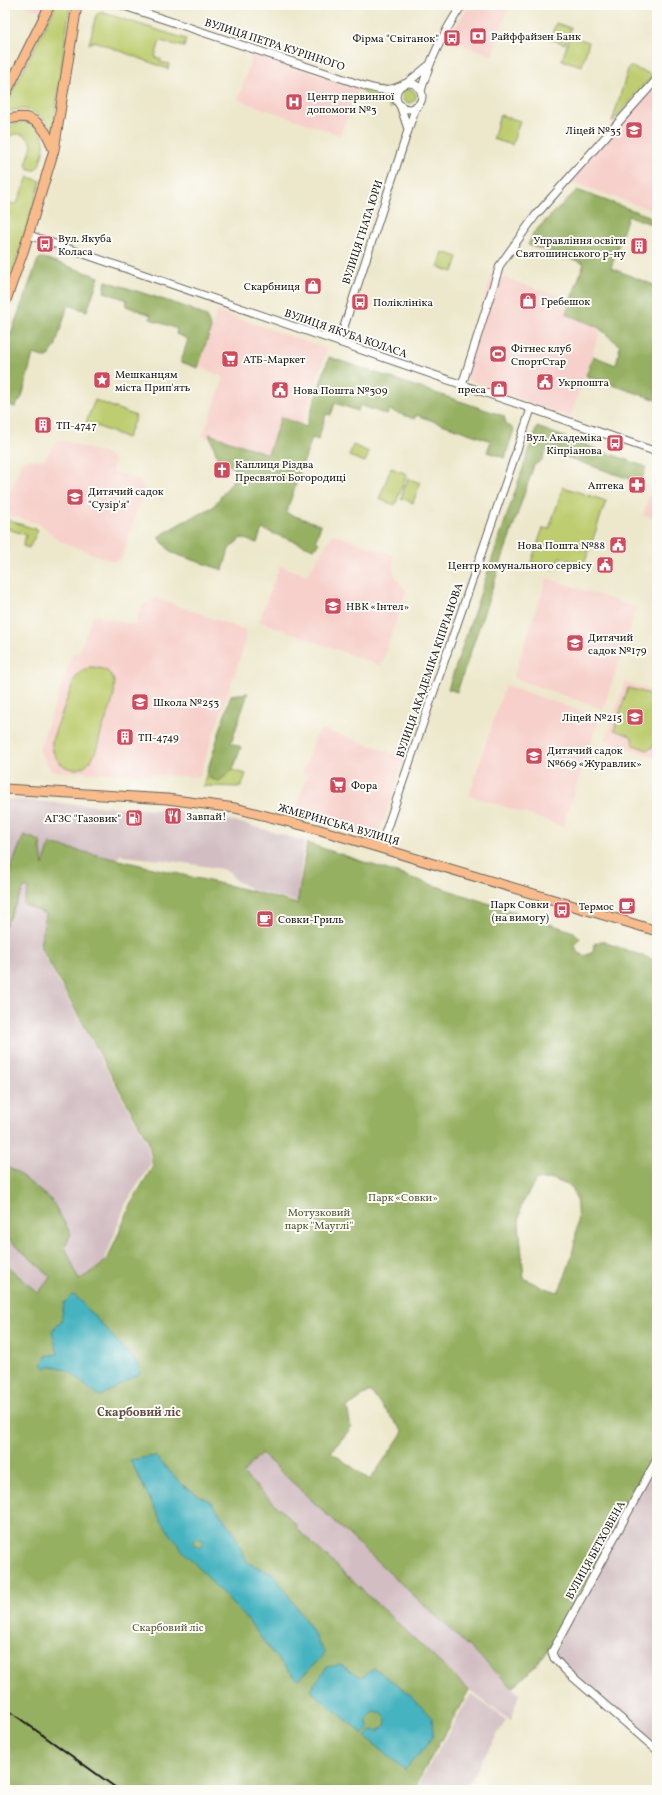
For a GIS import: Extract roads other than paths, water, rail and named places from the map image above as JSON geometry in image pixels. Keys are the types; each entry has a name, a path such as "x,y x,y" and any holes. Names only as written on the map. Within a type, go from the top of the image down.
{"main road":[{"path":"5,95 50,5"},
{"path":"5,303 29,235 54,150 77,5"},
{"path":"5,121 14,117 24,117 35,121 43,127 54,150"},
{"path":"5,292 12,284"},
{"name":"ЖМЕРИНСЬКА ВУЛИЦЯ","path":"5,789 167,799 220,805 317,829 657,931"}],"street":[{"name":"ВУЛИЦЯ ПЕТРА КУРІННОГО","path":"120,5 362,85 383,91 392,90 400,86"},
{"path":"400,105 408,108 416,106 421,100 421,91 428,66 442,36 462,5"},
{"path":"408,129 396,94 400,86 407,83 428,66"},
{"path":"462,385 500,264 535,216 657,79"},
{"path":"407,83 416,84 421,91"},
{"name":"ВУЛИЦЯ ГНАТА ЮРИ","path":"338,342 416,106"},
{"name":"ВУЛИЦЯ ЯКУБА КОЛАСА","path":"29,235 657,452"},
{"name":"ВУЛИЦЯ АКАДЕМІКА КІПРІАНОВА","path":"380,848 531,409"},
{"name":"ВУЛИЦЯ БЕТХОВЕНА","path":"657,1459 552,1652 554,1658 566,1671 657,1750"}],"water":[{"path":"72,1295 77,1297 138,1364 141,1373 101,1396 89,1389 71,1372 55,1367 45,1368 42,1365 46,1356 58,1354 52,1331 61,1322 64,1303"},
{"path":"155,1456 185,1487 211,1502 233,1531 247,1562 274,1575 304,1618 325,1654 298,1680 273,1654 250,1623 182,1550 161,1521 130,1460","holes":["197,1538 203,1541 201,1548 194,1545 193,1542"]},
{"path":"340,1665 362,1677 374,1668 406,1691 432,1718 433,1735 426,1746 405,1770 366,1737 372,1730 379,1731 385,1726 386,1719 382,1713 374,1711 370,1714 367,1718 369,1728 363,1734 310,1690 327,1667"}],"railway":[{"path":"5,1708 119,1790"}],"place":[{"name":"Райффайзен Банк","path":"478,36"},
{"name":"Фірма \"Світанок\"","path":"452,38"},
{"name":"Центр первинної допомоги №3","path":"294,102"},
{"name":"Ліцей №35","path":"634,130"},
{"name":"Вул. Якуба Коласа","path":"45,244"},
{"name":"Управління освіти Святошинського р-ну","path":"639,246"},
{"name":"Скарбниця","path":"313,286"},
{"name":"Гребешок","path":"528,301"},
{"name":"Поліклініка","path":"360,302"},
{"name":"Фітнес клуб СпортСтар","path":"498,354"},
{"name":"АТБ-Маркет","path":"230,359"},
{"name":"Мешканцям міста Прип'ять","path":"102,380"},
{"name":"Укрпошта","path":"545,382"},
{"name":"преса","path":"499,389"},
{"name":"Нова Пошта №309","path":"280,390"},
{"name":"ТП-4747","path":"43,425"},
{"name":"Вул. Академіка Кіпріанова","path":"615,443"},
{"name":"Каплиця Різдва Пресвятої Богородиці","path":"222,470"},
{"name":"Аптека","path":"637,485"},
{"name":"Дитячий садок \"Сузір'я\"","path":"75,497"},
{"name":"Нова Пошта №88","path":"618,545"},
{"name":"Центр комунального сервісу","path":"605,565"},
{"name":"НВК «Інтел»","path":"333,606"},
{"name":"Дитячий садок №179","path":"575,643"},
{"name":"Школа №253","path":"140,702"},
{"name":"Ліцей №215","path":"635,717"},
{"name":"ТП-4749","path":"125,737"},
{"name":"Дитячий садок №669 «Журавлик»","path":"534,756"},
{"name":"Фора","path":"338,785"},
{"name":"Завпай!","path":"173,816"},
{"name":"АГЗС \"Газовик\"","path":"134,818"},
{"name":"Термос","path":"627,906"},
{"name":"Парк Совки (на вимогу)","path":"562,910"},
{"name":"Совки-Гриль","path":"265,919"}],"district":[{"name":"Скарбовий ліс","path":"139,1412"}],"park label":[{"name":"Парк «Совки»","path":"403,1197"},
{"name":"Мотузковий парк \"Мауглі\"","path":"319,1218"}]}
